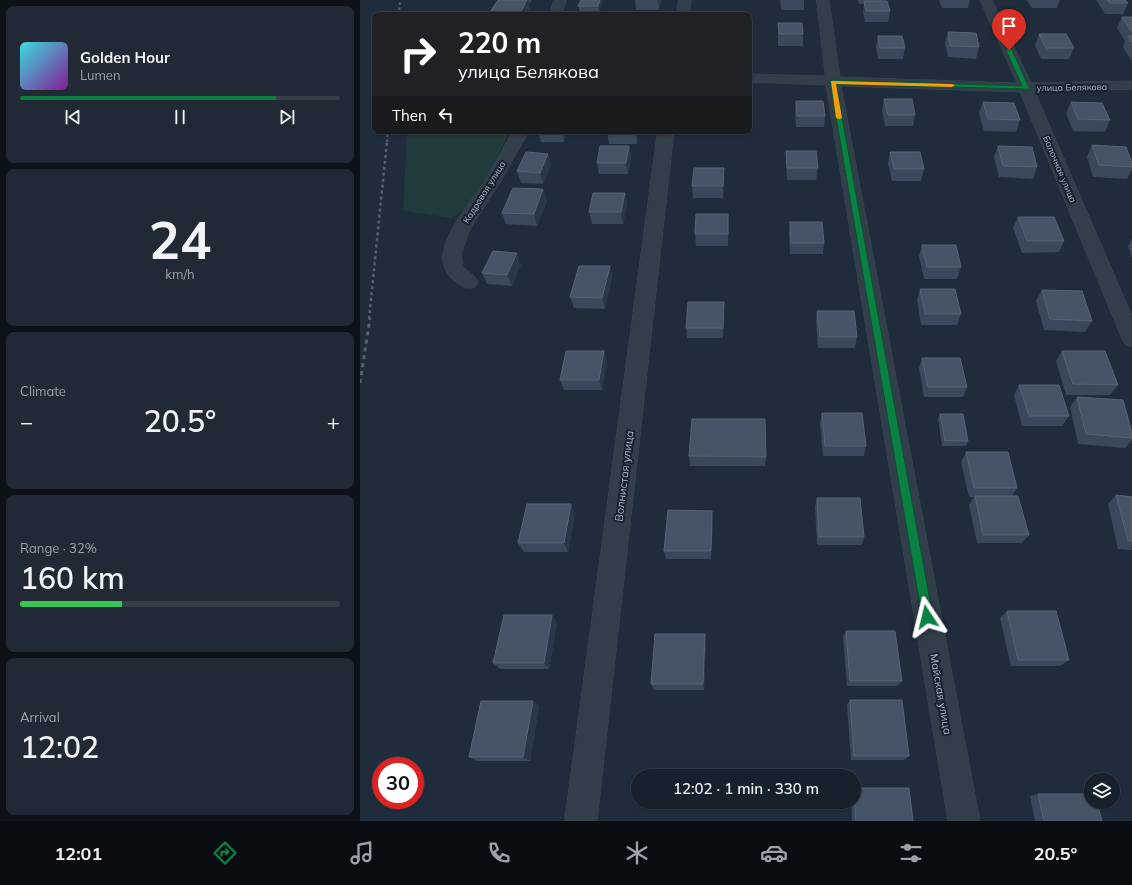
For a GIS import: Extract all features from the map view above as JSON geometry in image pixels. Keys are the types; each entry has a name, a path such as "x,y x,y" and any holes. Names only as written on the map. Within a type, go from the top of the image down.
{"street":[{"path":"557,12 560,0"},
{"path":"683,12 685,0"},
{"name":"Майская улица","path":"823,0 833,82 964,821"},
{"name":"Балочная улица","path":"986,0 1026,88 1132,339"},
{"name":"улица Белякова","path":"752,78 1026,88 1132,85"},
{"name":"Кадровая улица","path":"468,282 454,270 452,254 461,229 494,179 519,134"},
{"name":"Волнистая улица","path":"581,821 666,134"}],"green space":[{"path":"407,134 509,134 476,201 451,218 403,211"}],"building":[{"path":"498,0 527,0 521,12 490,12"},
{"path":"581,0 600,0 598,6 578,6"},
{"path":"1107,0 1125,0 1128,3 1110,3"},
{"path":"864,1 887,1 890,11 866,11"},
{"path":"1122,17 1132,17 1132,32"},
{"path":"778,23 802,23 803,34 779,34"},
{"path":"948,32 976,33 979,47 950,46"},
{"path":"1039,34 1066,34 1074,48 1046,48"},
{"path":"878,36 902,36 905,48 880,48"},
{"path":"1128,36 1132,36 1132,42"},
{"path":"884,99 912,99 915,115 888,115"},
{"path":"796,101 823,101 825,116 797,116"},
{"path":"983,102 1014,103 1020,120 988,119"},
{"path":"1071,102 1102,103 1110,120 1078,119"},
{"path":"1092,145 1126,147 1132,167 1099,165"},
{"path":"600,146 629,146 626,163 597,163"},
{"path":"998,146 1032,147 1037,167 1003,166"},
{"path":"786,151 816,151 818,168 787,168"},
{"path":"526,152 548,154 540,173 517,171"},
{"path":"890,152 920,152 924,169 894,169"},
{"path":"694,168 724,168 723,186 692,186"},
{"path":"513,188 543,189 534,214 502,213"},
{"path":"593,193 625,193 621,212 589,212"},
{"path":"696,214 728,214 728,234 695,234"},
{"path":"1018,217 1054,217 1064,241 1027,241"},
{"path":"790,222 822,222 824,243 791,243"},
{"path":"922,245 956,245 961,267 927,267"},
{"path":"493,251 517,253 507,275 482,273"},
{"path":"579,266 610,266 602,298 570,297"},
{"path":"920,289 955,289 961,314 925,314"},
{"path":"1042,290 1082,291 1092,321 1050,319"},
{"path":"688,302 724,302 723,328 686,328"},
{"path":"817,311 854,311 857,337 820,337"},
{"path":"566,351 604,351 599,380 560,380"},
{"path":"1062,351 1105,351 1118,385 1073,384"},
{"path":"922,358 960,358 967,387 928,387"},
{"path":"1019,385 1059,385 1069,416 1029,416"},
{"path":"1077,397 1123,400 1132,438 1086,434"},
{"path":"822,413 862,413 866,446 825,446"},
{"path":"940,414 963,414 968,441 945,441"},
{"path":"692,419 765,419 766,457 689,456"},
{"path":"966,452 1008,452 1017,488 974,488"},
{"path":"1116,495 1132,497 1132,541 1128,541"},
{"path":"975,496 1018,496 1029,535 983,535"},
{"path":"817,498 860,498 864,537 819,537"},
{"path":"527,504 571,504 564,543 518,543"},
{"path":"668,510 712,511 711,551 664,551"},
{"path":"1007,611 1056,611 1069,660 1018,660"},
{"path":"504,615 552,615 544,663 493,663"},
{"path":"846,631 895,631 902,681 850,681"},
{"path":"655,634 705,634 703,684 651,684"},
{"path":"850,700 902,700 909,756 854,756"},
{"path":"481,701 533,701 523,757 469,757"},
{"path":"861,788 909,788 913,821 856,821 855,809 861,809"},
{"path":"1038,794 1084,794 1084,809 1099,809 1102,821 1044,821"}],"railway":[{"path":"399,12 400,0"},
{"path":"387,142 388,134"},
{"path":"369,319 387,141"},
{"path":"360,383 370,318"}],"slow traffic":[{"path":"839,118 833,82 952,85"}],"route":[{"path":"927,617 833,82 1026,88 1009,50"}]}
